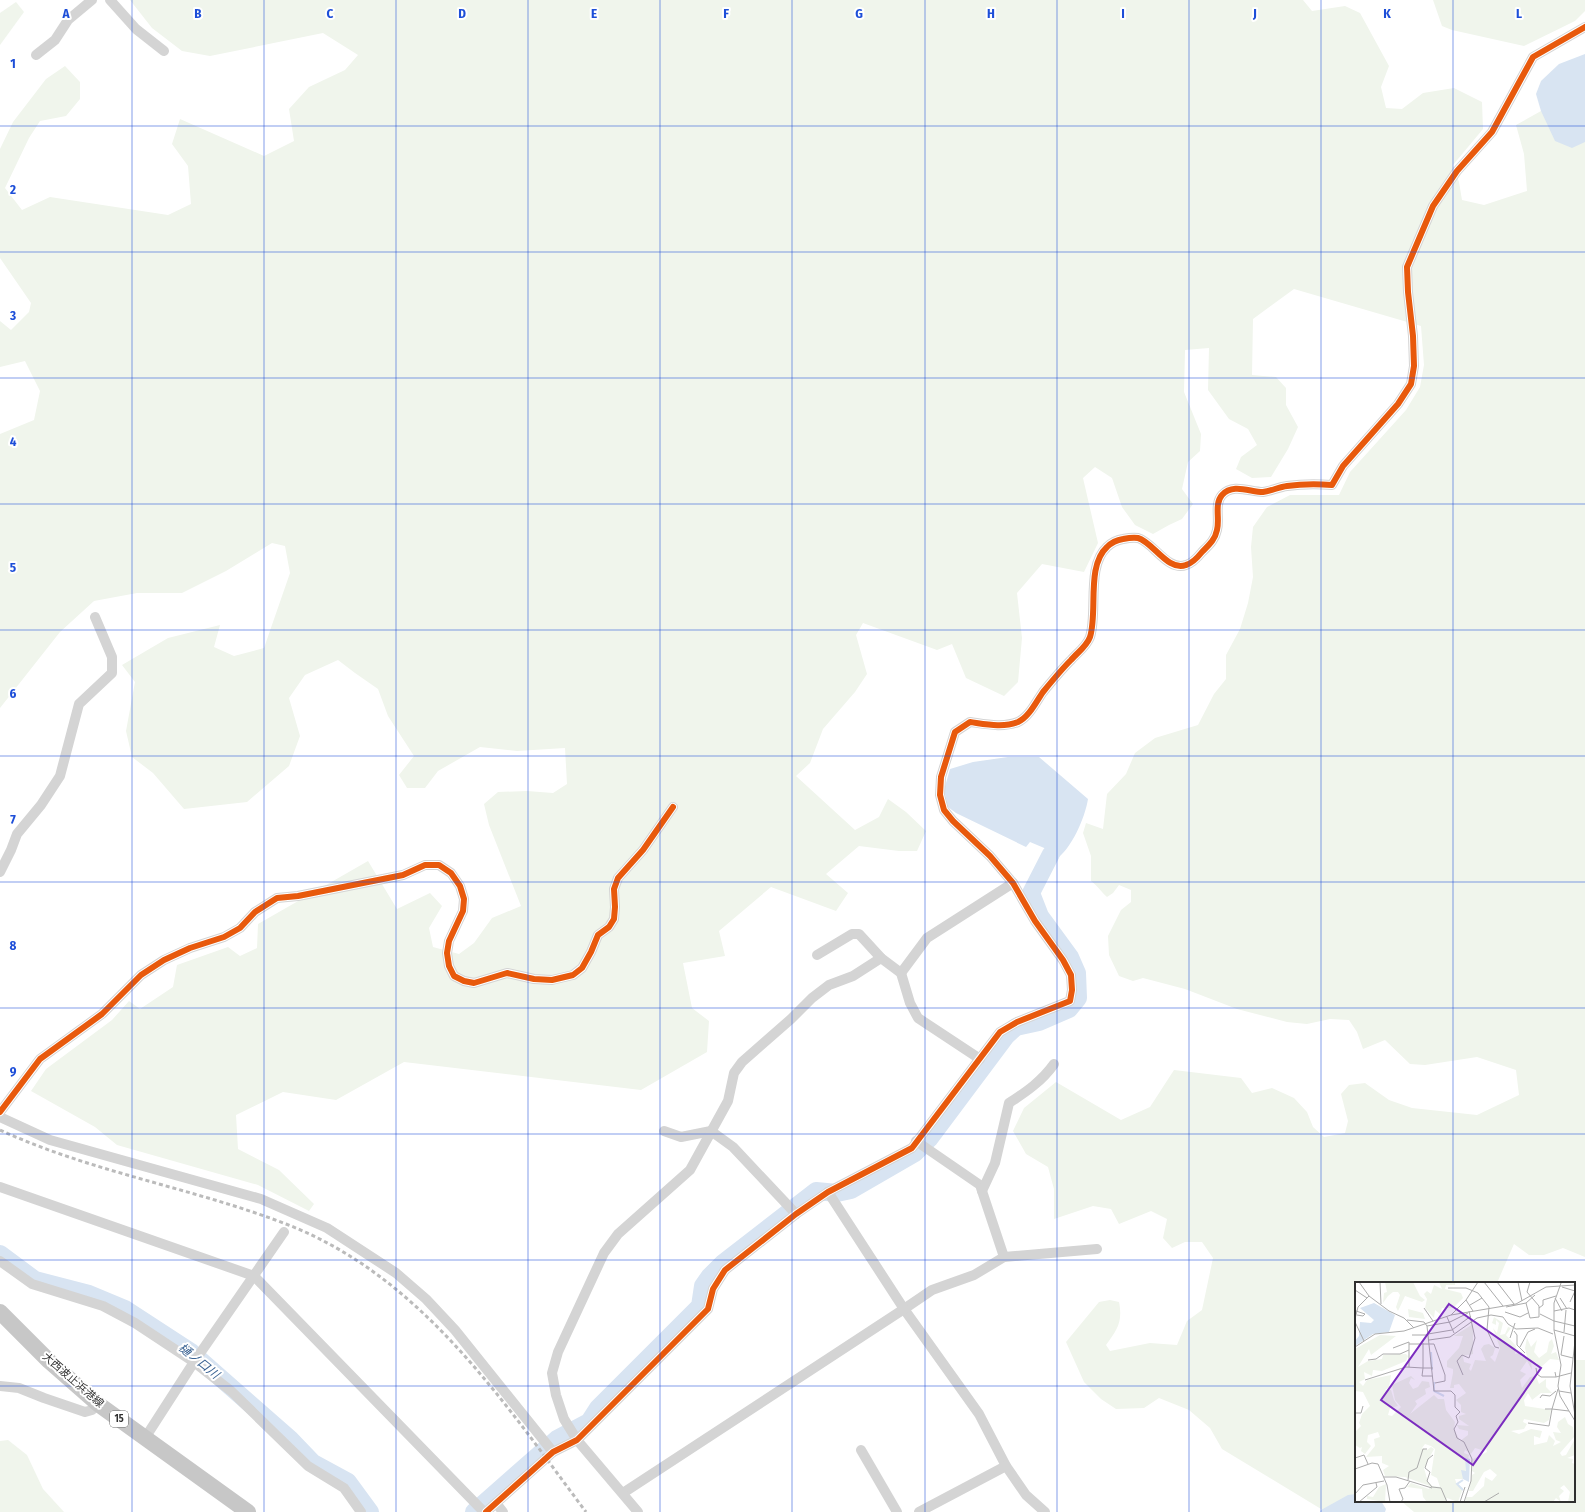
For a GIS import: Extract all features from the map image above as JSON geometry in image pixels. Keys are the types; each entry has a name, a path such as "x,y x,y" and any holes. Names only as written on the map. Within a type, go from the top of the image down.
{"main road":[{"name":"大西波止浜港線","path":"0,1312 34,1346 98,1404 248,1512"}],"street":[{"path":"36,56 56,40 68,20 92,0"},
{"path":"110,0 136,28 164,51"},
{"path":"0,1187 254,1276 485,1512 553,1452 577,1440 708,1309 713,1288 725,1270 796,1214 828,1192 912,1148 1000,1032 1017,1022 1070,1001 1071,975 1063,960 1035,921 1013,883 990,856 953,821 944,810 940,795 941,777 955,732 970,722 994,725 1018,722 1026,716 1070,660 1090,639 1096,568 1100,555 1107,546 1118,540 1139,538 1172,564 1180,567 1195,560 1214,540 1218,529 1218,504 1222,495 1229,490 1238,489 1264,492 1285,486 1308,484 1332,485 1343,466 1398,404 1411,384 1414,366 1407,267 1433,206 1457,171 1492,132 1533,57 1585,27"},
{"path":"0,872 17,834 41,805 60,776 79,704 112,673 112,657 95,617"},
{"path":"0,1112 40,1059 102,1014 141,975 164,960 190,948 224,937 240,928 256,912 277,898 298,896 403,875 425,865 439,865 451,873 460,886 464,898 464,911 449,941 447,953 449,966 454,976 464,981 474,983 507,973 534,979 552,980 573,976 582,968 592,952 598,935 609,927 614,919 614,889 618,878 644,850 673,807"},
{"path":"901,973 927,938 1013,883"},
{"path":"817,955 852,934 859,934 881,958 901,973 910,1003 918,1018 980,1059"},
{"path":"638,1512 577,1440 564,1419 556,1395 552,1372 558,1352 604,1253 618,1234 690,1170 728,1101 734,1073 742,1062 791,1019 812,998 829,986 853,976 881,958"},
{"path":"982,1191 995,1163 1009,1103 1046,1076 1054,1064"},
{"path":"0,1117 50,1140 261,1199 327,1228 396,1273 426,1299 455,1330 553,1452"},
{"path":"664,1131 681,1137 711,1131 733,1147 796,1214"},
{"path":"916,1142 980,1185 1004,1257"},
{"path":"828,1192 904,1309 979,1414 1006,1466 1026,1495 1045,1512"},
{"path":"145,1438 194,1362 284,1232"},
{"path":"623,1493 932,1290 974,1275 1004,1257 1097,1249"},
{"path":"0,1261 32,1284 103,1306 135,1323 194,1362 231,1391 308,1466 344,1488 361,1512"},
{"path":"0,1386 19,1388 85,1412 92,1410 98,1404"},
{"path":"861,1450 896,1512"},
{"path":"919,1512 1006,1466"},
{"path":"496,1502 503,1512"}],"shaded area":[{"path":"130,0 1303,0 1312,11 1345,6 1360,13 1389,66 1381,87 1386,108 1402,109 1423,93 1454,88 1482,102 1483,129 1453,165 1459,182 1462,200 1484,205 1527,191 1524,154 1516,125 1541,111 1569,119 1585,105 1585,1257 1563,1248 1544,1255 1529,1255 1514,1244 1497,1282 1355,1282 1355,1501 1326,1512 1222,1449 1210,1428 1189,1410 1159,1398 1144,1408 1116,1409 1101,1399 1084,1382 1066,1342 1099,1302 1110,1300 1119,1302 1120,1320 1113,1335 1106,1345 1110,1351 1150,1343 1177,1345 1187,1321 1202,1310 1213,1258 1202,1242 1185,1242 1172,1248 1163,1238 1167,1219 1151,1211 1119,1224 1111,1209 1093,1206 1054,1219 1054,1189 1048,1167 1026,1154 1013,1131 1024,1108 1056,1082 1121,1120 1150,1107 1174,1070 1241,1078 1252,1093 1272,1088 1294,1098 1307,1112 1313,1127 1324,1137 1345,1133 1348,1121 1341,1094 1349,1085 1365,1083 1389,1100 1412,1108 1477,1115 1519,1095 1516,1070 1477,1057 1425,1065 1410,1064 1385,1040 1363,1049 1357,1032 1349,1020 1330,1019 1307,1024 1287,1022 1237,1009 1185,989 1143,978 1133,981 1119,976 1109,955 1108,936 1121,910 1131,902 1131,890 1119,885 1113,893 1107,897 1091,881 1091,856 1083,833 1086,823 1103,829 1107,794 1126,774 1135,753 1155,738 1198,725 1214,694 1226,679 1226,655 1240,629 1248,603 1253,577 1251,547 1253,527 1267,507 1290,495 1339,495 1350,472 1406,410 1420,387 1424,365 1421,326 1294,289 1253,319 1252,375 1276,377 1286,388 1286,405 1298,427 1288,449 1271,477 1252,478 1236,469 1241,457 1257,445 1248,429 1229,419 1208,390 1209,348 1185,350 1184,392 1201,434 1200,451 1188,462 1182,489 1193,504 1182,519 1153,534 1135,525 1122,507 1112,478 1095,467 1083,478 1098,543 1084,572 1042,564 1017,593 1022,638 1018,682 1004,696 966,678 952,644 937,650 863,623 856,635 867,674 855,692 823,729 810,763 796,776 855,830 879,817 888,799 906,812 926,831 917,851 899,851 859,846 826,874 848,893 836,911 771,887 719,931 725,956 683,963 692,1008 709,1021 707,1052 641,1090 404,1062 336,1100 283,1092 236,1115 238,1149 279,1170 314,1204 309,1211 258,1185 117,1145 95,1127 31,1091 46,1069 112,1020 129,1001 140,1009 173,987 177,965 228,947 240,956 257,948 258,924 368,861 397,909 430,893 442,906 429,928 433,947 459,954 474,943 492,918 521,906 489,825 484,804 498,792 527,791 553,793 567,784 565,748 517,751 480,747 438,771 425,788 407,788 399,775 414,756 388,716 378,689 338,660 305,675 289,698 300,736 289,766 247,802 184,809 153,773 132,757 126,731 135,682 122,665 168,638 220,625 214,647 234,656 264,648 290,573 285,546 272,543 226,571 182,593 137,593 94,601 60,632 0,708 0,434 34,420 40,391 25,361 0,367 0,321 11,330 29,312 31,303 0,258 0,149 13,122 46,79 65,66 80,82 80,99 66,116 40,121 29,138 5,188 22,210 50,197 168,215 191,204 188,166 172,144 180,119 264,156 294,141 289,109 309,87 345,70 358,55 323,33 210,56 182,51 152,28"},
{"path":"1433,0 1585,0 1585,11 1575,21 1524,46 1452,30 1442,26"},
{"path":"16,2 24,12 0,45 0,13"},
{"path":"1575,1360 1585,1360 1585,1512 1414,1512 1402,1502 1575,1502"},
{"path":"8,1440 27,1455 43,1489 64,1512 0,1512 0,1441"}],"water":[{"path":"1585,54 1585,142 1572,148 1555,141 1541,111 1536,94 1541,81 1559,64"},
{"path":"1008,757 1039,757 1088,799 1084,815 1072,841 1055,860 1046,855 1049,850 1030,842 1026,847 956,813 948,807 944,790 950,769 973,762"},
{"path":"1355,1494 1355,1502 1382,1502 1386,1509 1385,1512 1320,1512 1348,1495"}],"waterway":[{"name":"樋ノ口川","path":"474,1512 557,1439 589,1422 598,1408 700,1306 703,1286 710,1276 723,1263 816,1191 837,1193 851,1190 915,1153 929,1139 1006,1036 1016,1027 1039,1022 1069,1009 1078,998 1077,973 1070,957 1040,916 1031,893 1051,854"},
{"name":"樋ノ口川","path":"0,1254 35,1280 89,1294 125,1309 191,1352 290,1439 313,1463 348,1482 370,1512"}],"railway":[{"path":"0,1130 35,1145 106,1169 215,1200 286,1224 334,1247 378,1275 418,1309 456,1346 523,1427 586,1512"}],"cycle path":[{"path":"486,1512 553,1452 577,1440 708,1309 713,1289 725,1270 796,1214 828,1192 912,1148 1000,1032 1017,1022 1070,1001 1072,990 1071,975 1063,960 1035,921 1013,883 990,856 953,821 944,810 940,795 941,777 955,732 970,722 1006,725 1018,722 1026,717 1043,692 1089,640 1092,627 1097,566 1101,555 1110,544 1121,539 1138,538 1144,541 1167,561 1179,566 1186,565 1197,558 1215,537 1218,526 1218,503 1226,491 1231,489 1242,489 1263,492 1293,485 1332,485 1343,466 1398,404 1411,384 1414,366 1413,336 1407,267 1433,206 1457,171 1492,132 1533,57 1585,27"},
{"path":"0,1112 40,1059 102,1014 141,975 164,960 190,948 224,937 240,928 255,912 277,898 298,896 403,875 425,865 439,865 451,873 460,886 464,899 463,911 449,941 447,953 449,966 454,976 464,981 474,983 507,973 534,979 552,980 573,975 582,968 598,935 609,927 614,919 614,889 618,878 643,850 673,807"}]}
